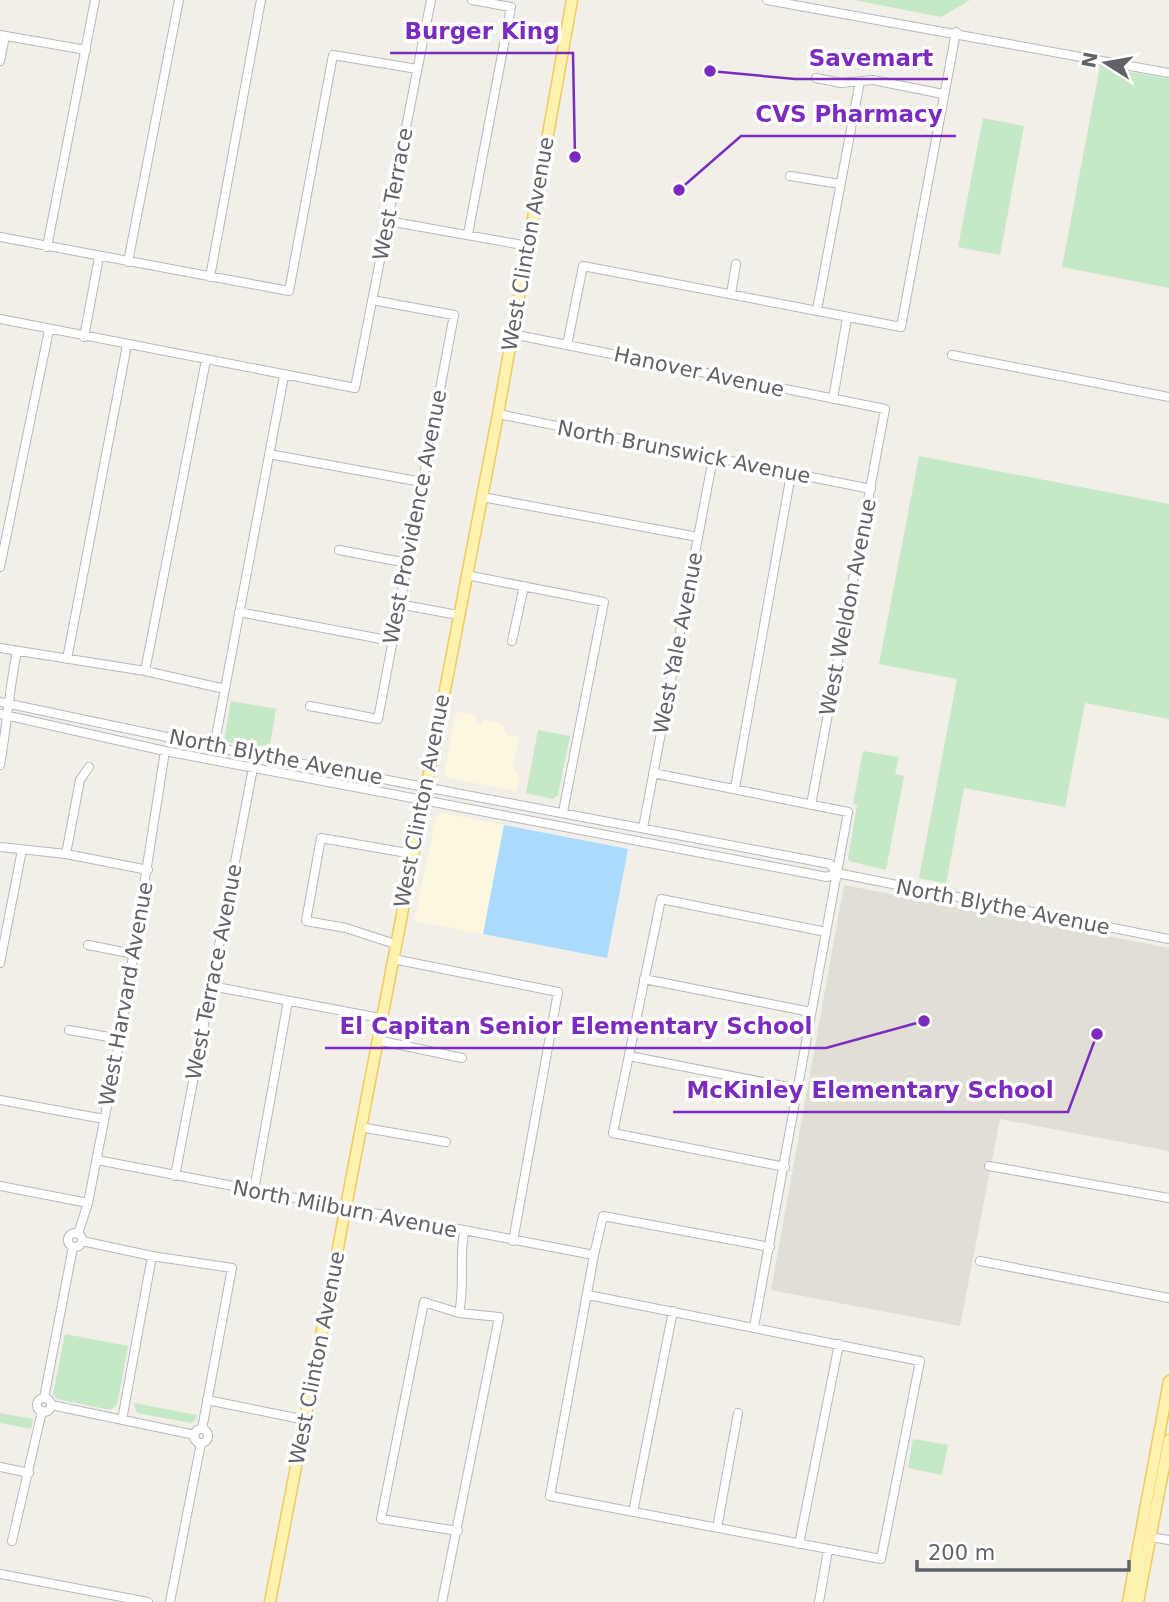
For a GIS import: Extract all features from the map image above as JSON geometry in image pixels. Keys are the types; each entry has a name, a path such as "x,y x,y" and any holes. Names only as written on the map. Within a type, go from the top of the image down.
{"main road":[{"name":"West Clinton Avenue","path":"270,1602 498,414 572,0"},
{"path":"1128,1602 1169,1381"},
{"path":"1138,1602 1169,1440"}],"street":[{"path":"47,247 95,0"},
{"path":"128,262 179,0"},
{"path":"210,277 261,0"},
{"name":"West Terrace","path":"284,376 355,388 431,0"},
{"path":"468,234 511,7 472,0"},
{"path":"767,0 956,32 1169,73"},
{"path":"567,345 583,266 901,327 956,32"},
{"path":"0,61 2,36 86,50"},
{"path":"0,237 289,291 333,55 417,69"},
{"path":"816,78 841,83 873,80 943,94"},
{"path":"817,310 860,81"},
{"path":"790,176 840,184"},
{"path":"388,221 528,246"},
{"path":"83,337 99,257"},
{"path":"731,294 736,264"},
{"name":"West Providence Avenue","path":"310,706 378,719 454,315 372,300"},
{"path":"833,399 847,318"},
{"path":"0,319 284,376 214,747"},
{"path":"1,568 49,330"},
{"name":"Hanover Avenue","path":"512,334 885,409"},
{"path":"66,659 127,345"},
{"path":"952,355 1169,397"},
{"path":"145,671 206,360"},
{"name":"West Weldon Avenue","path":"811,805 885,409"},
{"name":"North Brunswick Avenue","path":"498,414 871,489"},
{"path":"269,454 422,482"},
{"name":"West Yale Avenue","path":"643,828 713,458"},
{"path":"734,788 791,474"},
{"path":"482,497 698,537"},
{"path":"339,550 407,563"},
{"path":"466,575 604,602 562,812"},
{"path":"512,641 524,586"},
{"path":"398,604 458,615"},
{"path":"239,612 392,641"},
{"path":"0,648 145,671 225,689"},
{"path":"0,765 5,709 17,651"},
{"name":"North Blythe Avenue","path":"5,709 425,785 830,863 837,873"},
{"name":"North Blythe Avenue","path":"5,709 165,751 827,877 837,873 1169,939"},
{"name":"West Harvard Avenue","path":"80,1237 120,1039 165,751"},
{"path":"66,854 80,780 89,767"},
{"name":"West Terrace Avenue","path":"176,1176 253,768"},
{"path":"653,773 848,812 754,1327"},
{"path":"395,944 346,928 306,921 321,838 413,854"},
{"path":"0,847 66,854 148,870"},
{"path":"0,963 22,850"},
{"path":"785,1167 613,1133 660,899 826,932"},
{"path":"88,945 134,954"},
{"path":"393,958 558,992 513,1241"},
{"path":"644,979 811,1012"},
{"path":"211,986 380,1018"},
{"path":"254,1190 288,1001"},
{"path":"69,1030 120,1039"},
{"path":"377,1040 462,1058"},
{"path":"629,1056 799,1089"},
{"path":"0,1100 104,1119"},
{"path":"360,1127 446,1142"},
{"name":"North Milburn Avenue","path":"97,1160 594,1255"},
{"path":"989,1166 1169,1198"},
{"path":"0,1186 88,1203"},
{"path":"587,1295 920,1361 881,1559 550,1496 594,1255 603,1216 770,1247"},
{"path":"459,1313 462,1288 460,1255 464,1232"},
{"path":"12,1541 42,1411 37,1402 44,1398 74,1247 79,1246 80,1237 152,1256 232,1268 207,1400 198,1432 201,1443 170,1602"},
{"path":"122,1420 152,1256"},
{"path":"980,1261 1169,1298"},
{"path":"442,1602 458,1531 499,1317 459,1313 424,1302 381,1519 458,1531"},
{"path":"633,1512 673,1311"},
{"path":"799,1544 839,1344"},
{"path":"44,1398 51,1405 198,1432"},
{"path":"207,1400 306,1420"},
{"path":"42,1411 48,1411 51,1405"},
{"path":"717,1528 738,1413"},
{"path":"0,1467 29,1473"},
{"path":"1151,1537 1169,1540"},
{"path":"819,1602 828,1550"},
{"path":"0,1574 148,1602"}],"shaded area":[{"path":"456,712 476,715 475,723 482,725 484,720 500,723 508,735 519,737 513,767 519,776 516,791 448,778 444,772"},
{"path":"442,813 504,825 483,934 414,921 436,818"},
{"path":"844,885 1169,948 1169,1151 1000,1119 960,1326 771,1290"}],"green space":[{"path":"854,0 970,0 941,17"},
{"path":"1100,66 1169,79 1169,288 1062,267"},
{"path":"983,118 1024,126 1000,255 958,247"},
{"path":"919,456 1169,504 1169,719 1085,703 1065,807 964,788 946,884 919,878 957,679 879,664"},
{"path":"231,701 276,709 270,745 252,747 224,741"},
{"path":"538,730 570,736 558,795 553,799 526,793"},
{"path":"863,751 899,757 895,774 904,776 886,870 849,861 848,858 857,805 853,804"},
{"path":"65,1334 128,1346 117,1405 110,1410 57,1399 53,1394"},
{"path":"134,1403 197,1415 191,1423 137,1413"},
{"path":"0,1413 33,1419 31,1429 0,1423"},
{"path":"913,1439 948,1445 942,1475 908,1468"}],"water":[{"path":"504,825 628,849 607,958 483,934"}],"place":[{"name":"Savemart","path":"710,71"},
{"name":"Burger King","path":"575,157"},
{"name":"CVS Pharmacy","path":"679,190"},
{"name":"El Capitan Senior Elementary School","path":"924,1021"},
{"name":"McKinley Elementary School","path":"1097,1034"}]}
